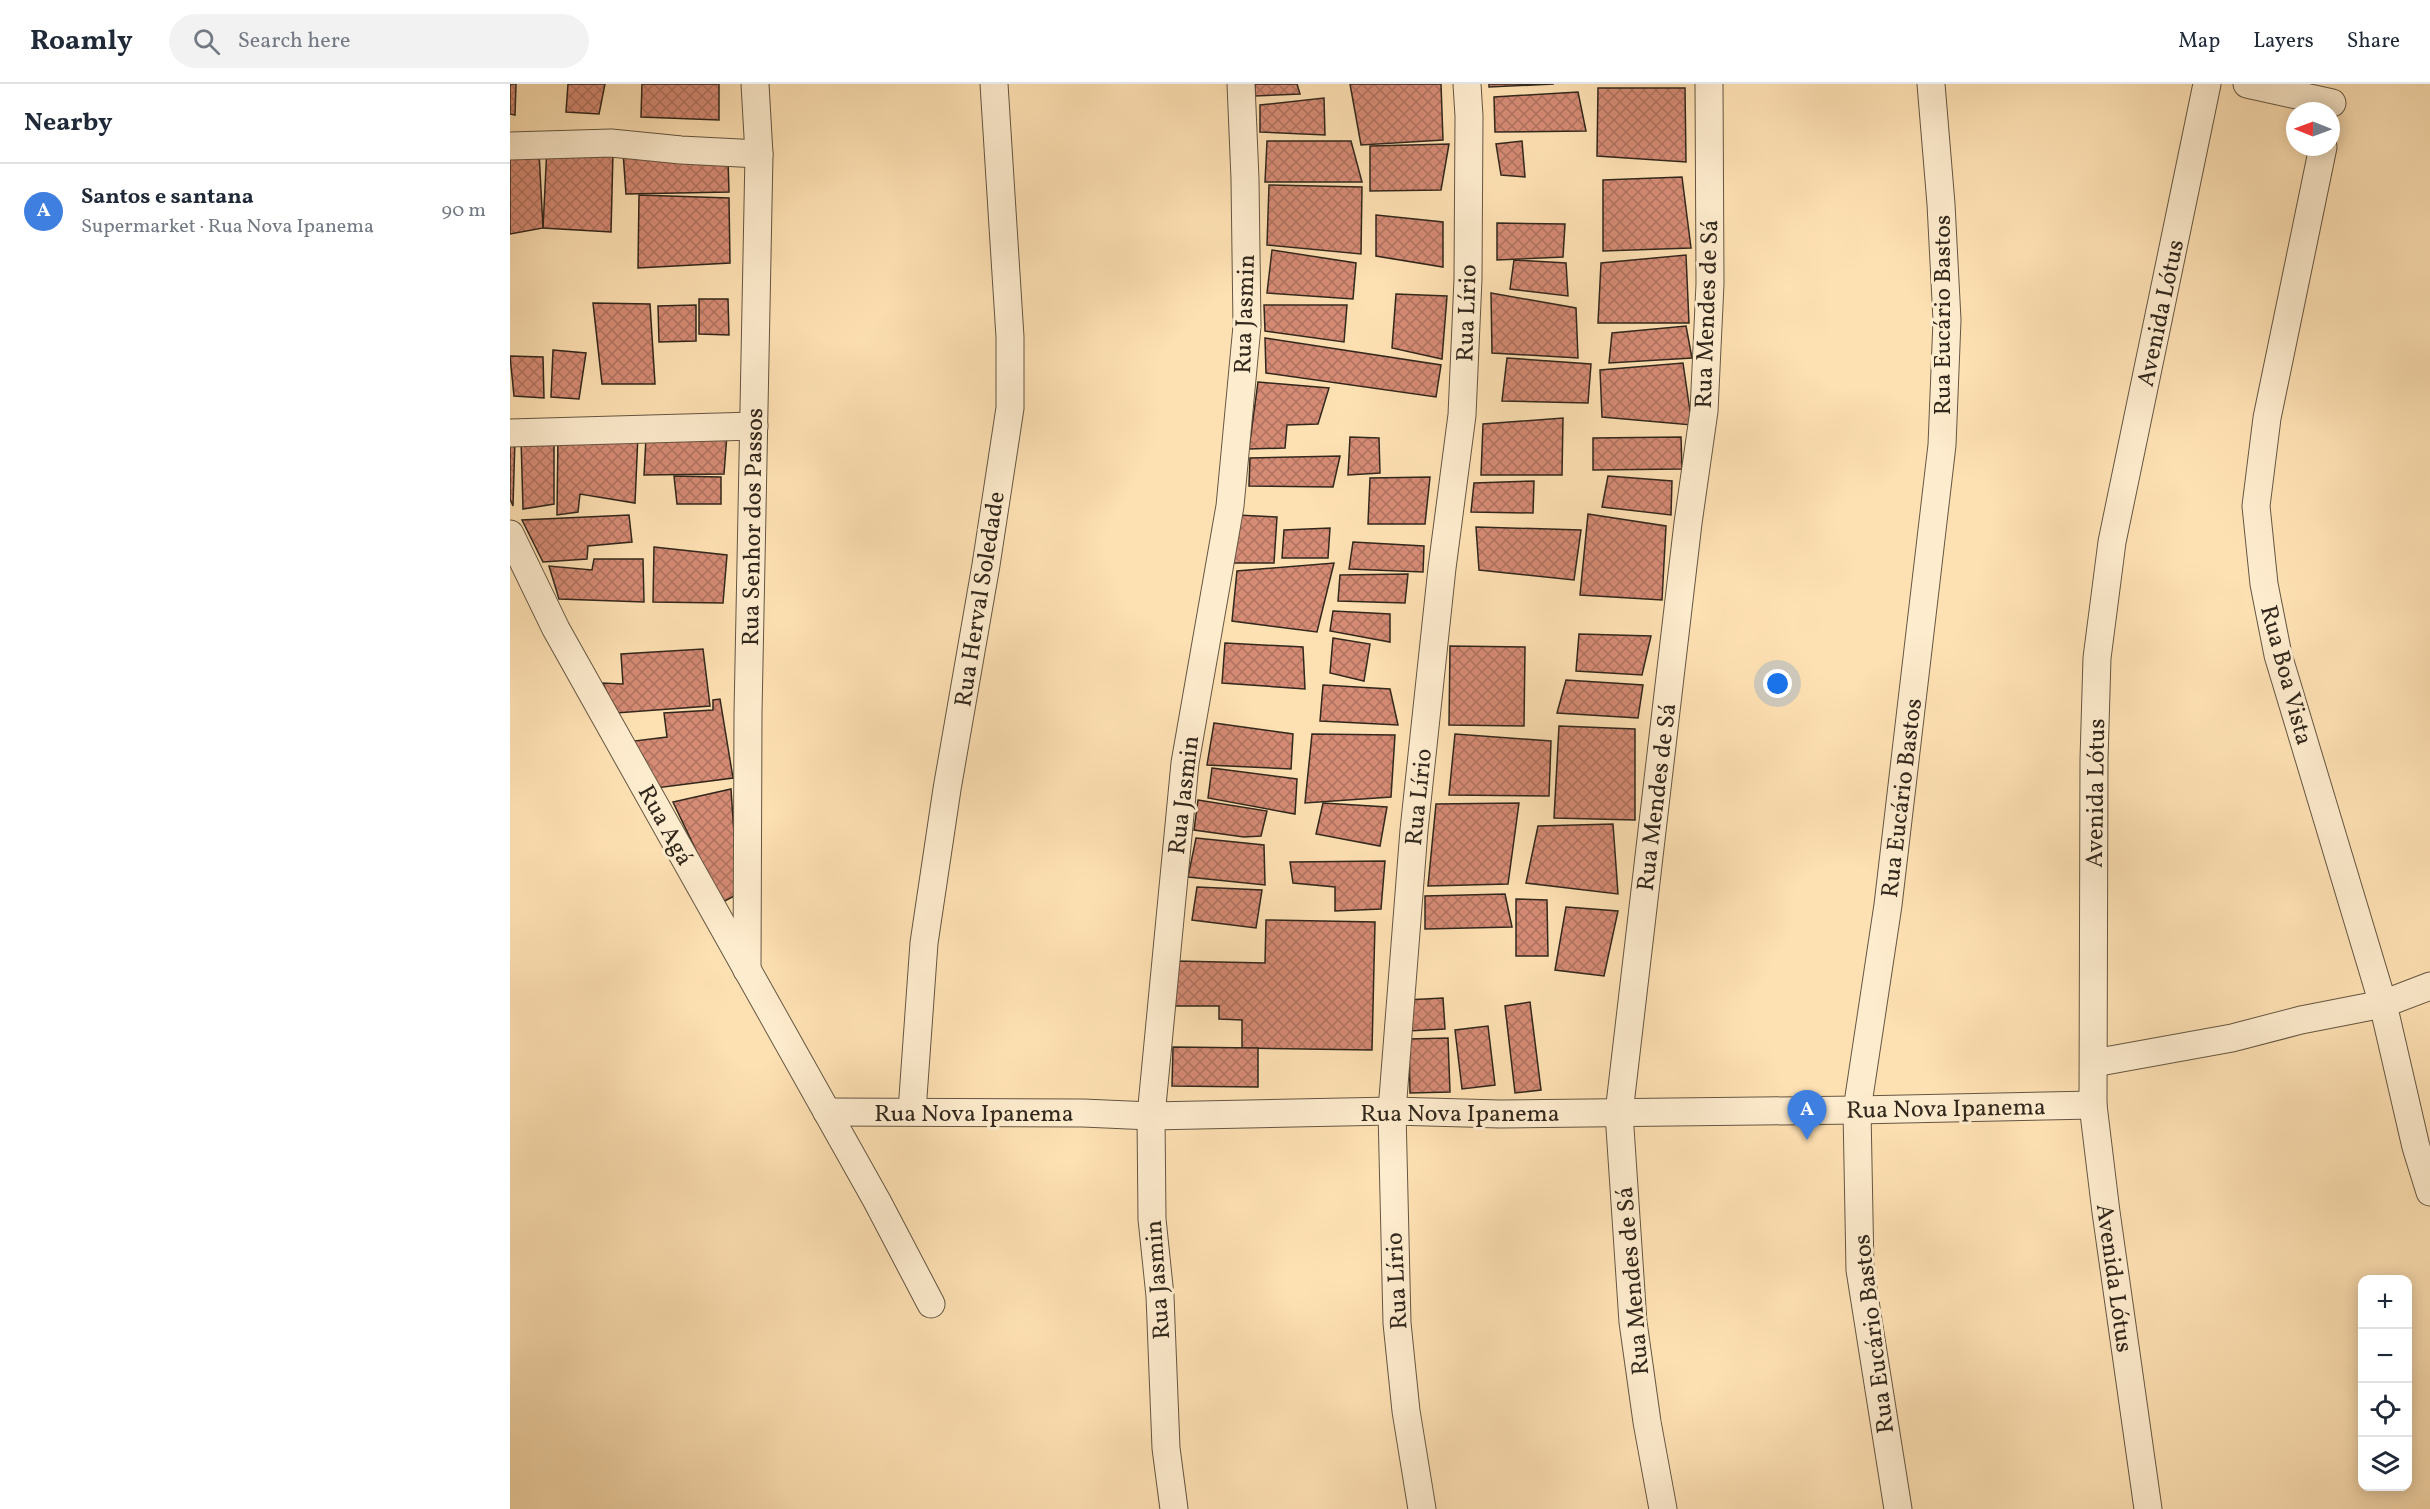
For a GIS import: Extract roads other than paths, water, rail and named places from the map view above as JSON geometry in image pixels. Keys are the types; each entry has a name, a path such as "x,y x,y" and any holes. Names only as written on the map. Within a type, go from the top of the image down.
{"street":[{"name":"Rua Senhor dos Passos","path":"747,970 748,714 759,154 755,84"},
{"name":"Rua Herval Soledade","path":"912,1111 924,943 1010,408 1010,337 994,84"},
{"name":"Rua Jasmin","path":"1174,1509 1166,1448 1160,1296 1152,1219 1151,1116 1185,763 1230,506 1247,326 1241,84"},
{"name":"Rua Lírio","path":"1422,1509 1406,1411 1397,1323 1392,1111 1417,806 1442,568 1462,415 1468,279 1469,116 1467,84"},
{"name":"Rua Mendes de Sá","path":"1663,1509 1647,1422 1633,1322 1619,1113 1687,535 1704,411 1710,284 1708,84"},
{"name":"Rua Eucário Bastos","path":"1898,1509 1860,1270 1857,1110 1888,906 1942,445 1947,320 1932,84"},
{"name":"Avenida Lótus","path":"2148,1509 2093,1105 2094,759 2097,658 2112,542 2207,84"},
{"path":"2247,84 2333,99"},
{"path":"510,146 611,143 759,154"},
{"name":"Rua Boa Vista","path":"2321,156 2267,418 2256,506 2264,584 2278,654 2383,1004 2416,1147 2430,1192"},
{"path":"510,433 754,426"},
{"name":"Rua Agá","path":"510,534 556,629 827,1112 931,1304"},
{"path":"2094,1063 2232,1038 2301,1020 2383,1004 2430,986"},
{"name":"Rua Nova Ipanema","path":"827,1112 912,1111 1151,1116 1392,1111 1500,1114 1619,1113 2093,1105"}],"place":[{"name":"Santos e santana","path":"1807,1140"}]}
